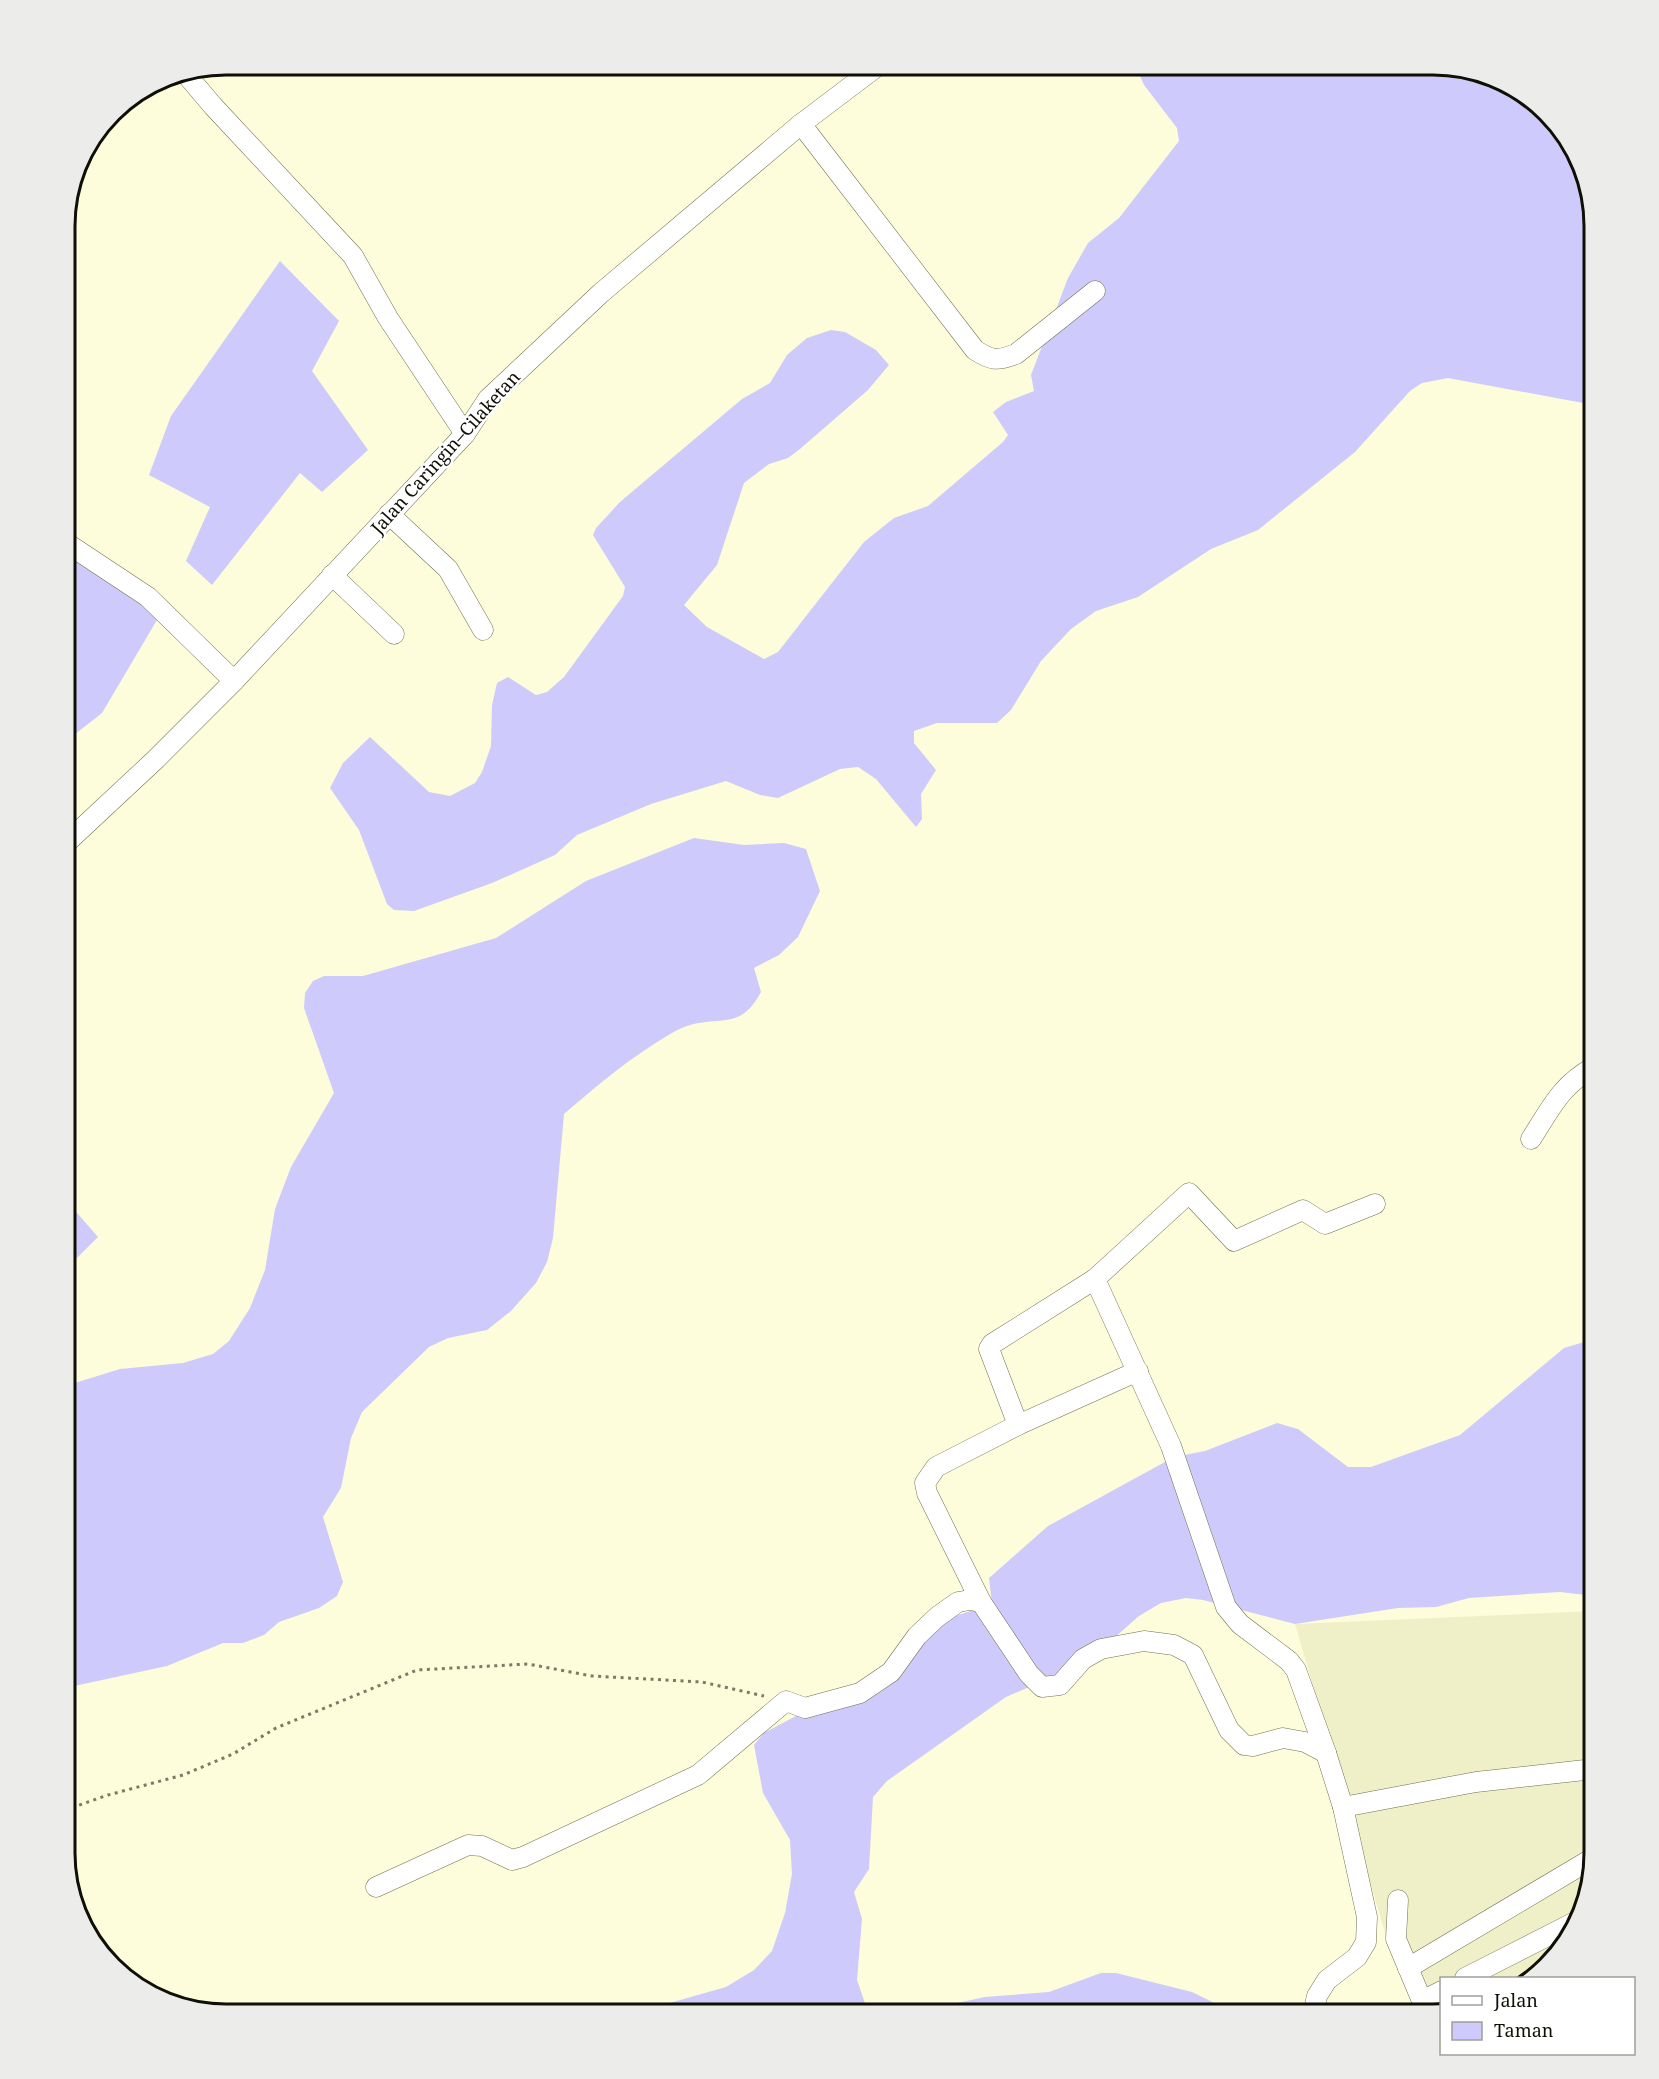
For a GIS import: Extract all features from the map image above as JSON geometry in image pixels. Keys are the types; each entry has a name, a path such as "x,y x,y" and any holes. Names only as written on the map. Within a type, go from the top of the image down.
{"street":[{"name":"Jalan Caringin–Cilaketan","path":"75,835 155,760 234,681 465,434 488,399 601,293 801,124 866,75"},
{"path":"191,79 353,256 388,318 465,434"},
{"path":"801,124 975,350 988,358 1001,359 1016,354 1095,291"},
{"path":"389,514 448,569 483,630"},
{"path":"75,549 148,597 234,681"},
{"path":"332,575 394,634"},
{"path":"1531,1139 1565,1087 1584,1073"},
{"path":"1018,1425 989,1349 992,1344 1095,1278 1189,1192 1234,1241 1303,1210 1325,1224 1375,1204"},
{"path":"1095,1278 1171,1446 1226,1607 1240,1624 1289,1661 1296,1670 1343,1807 1367,1917 1366,1942 1357,1957 1327,1980 1317,1996 1315,2004"},
{"path":"1137,1371 1018,1425 936,1467 925,1483 927,1493 981,1602 1029,1674 1042,1688 1060,1685 1083,1659 1101,1649 1144,1641 1174,1645 1193,1655 1229,1730 1244,1745 1254,1746 1282,1738 1305,1742 1326,1753"},
{"path":"376,1887 468,1845 482,1846 512,1860 522,1857 698,1775 786,1701 805,1708 860,1693 891,1672 917,1636 937,1617 958,1602 970,1600 981,1602"},
{"path":"1343,1807 1476,1782 1584,1770"},
{"path":"1408,1968 1583,1864"},
{"path":"1398,1900 1396,1939 1424,2004"},
{"path":"1467,1977 1564,1928"}],"path":[{"path":"75,1806 183,1775 233,1754 276,1728 417,1670 528,1664 592,1676 702,1682 786,1701"}],"shaded area":[{"path":"1584,1611 1583,1873 1576,1902 1559,1937 1547,1953 1520,1977 1440,1977 1440,2004 1426,2004 1390,1950 1295,1624"}],"green space":[{"path":"1140,75 1443,75 1491,86 1525,106 1547,126 1559,142 1576,177 1581,196 1584,216 1584,403 1448,378 1422,383 1410,391 1355,452 1258,530 1211,549 1138,597 1096,611 1071,629 1041,661 1011,710 997,723 937,723 914,731 914,743 936,770 921,794 922,819 916,827 876,779 858,767 840,769 778,798 760,795 726,781 651,804 577,835 555,855 492,883 414,911 394,910 387,904 359,830 330,788 343,763 370,737 429,792 450,796 475,783 482,772 491,746 492,705 497,683 508,677 536,695 547,692 564,677 623,596 625,587 593,535 596,528 620,502 742,399 770,383 787,355 807,338 831,330 845,332 876,350 889,365 868,390 800,449 788,458 769,464 744,483 717,565 684,605 707,627 764,659 778,652 864,542 894,518 928,506 1003,442 1008,435 993,412 1006,402 1034,391 1031,375 1068,278 1088,243 1119,218 1179,141 1177,128 1144,85"},
{"path":"280,261 339,321 312,371 368,450 322,492 300,473 212,585 186,561 210,507 149,475 171,416"},
{"path":"75,556 167,603 102,713 75,734"},
{"path":"694,838 744,845 784,843 806,849 820,891 798,937 779,955 754,968 761,992 745,1012 729,1020 699,1023 673,1032 628,1062 564,1114 553,1238 547,1262 536,1283 511,1311 487,1330 448,1338 429,1347 362,1412 351,1438 341,1488 323,1517 343,1582 337,1596 319,1608 279,1622 264,1635 243,1643 223,1643 167,1666 75,1686 75,1383 120,1369 183,1363 213,1354 229,1341 250,1308 265,1270 275,1209 291,1167 334,1093 304,1008 305,993 313,981 324,976 363,976 496,938 586,881"},
{"path":"75,1211 98,1237 75,1259"},
{"path":"1584,1342 1584,1595 1560,1592 1469,1598 1436,1607 1398,1608 1295,1624 1203,1600 1186,1598 1161,1603 1139,1616 1087,1662 1006,1697 887,1781 873,1797 869,1869 854,1892 862,1919 857,1980 865,2004 666,2004 726,1987 754,1970 772,1951 785,1913 792,1874 790,1840 763,1793 754,1745 764,1733 809,1709 855,1703 881,1692 894,1681 937,1622 992,1604 989,1578 1048,1526 1174,1457 1205,1451 1277,1423 1298,1429 1348,1467 1371,1467 1460,1435 1564,1348"},
{"path":"1101,1973 1116,1973 1192,1992 1217,2004 952,2004 985,1997 1049,1992"}]}
